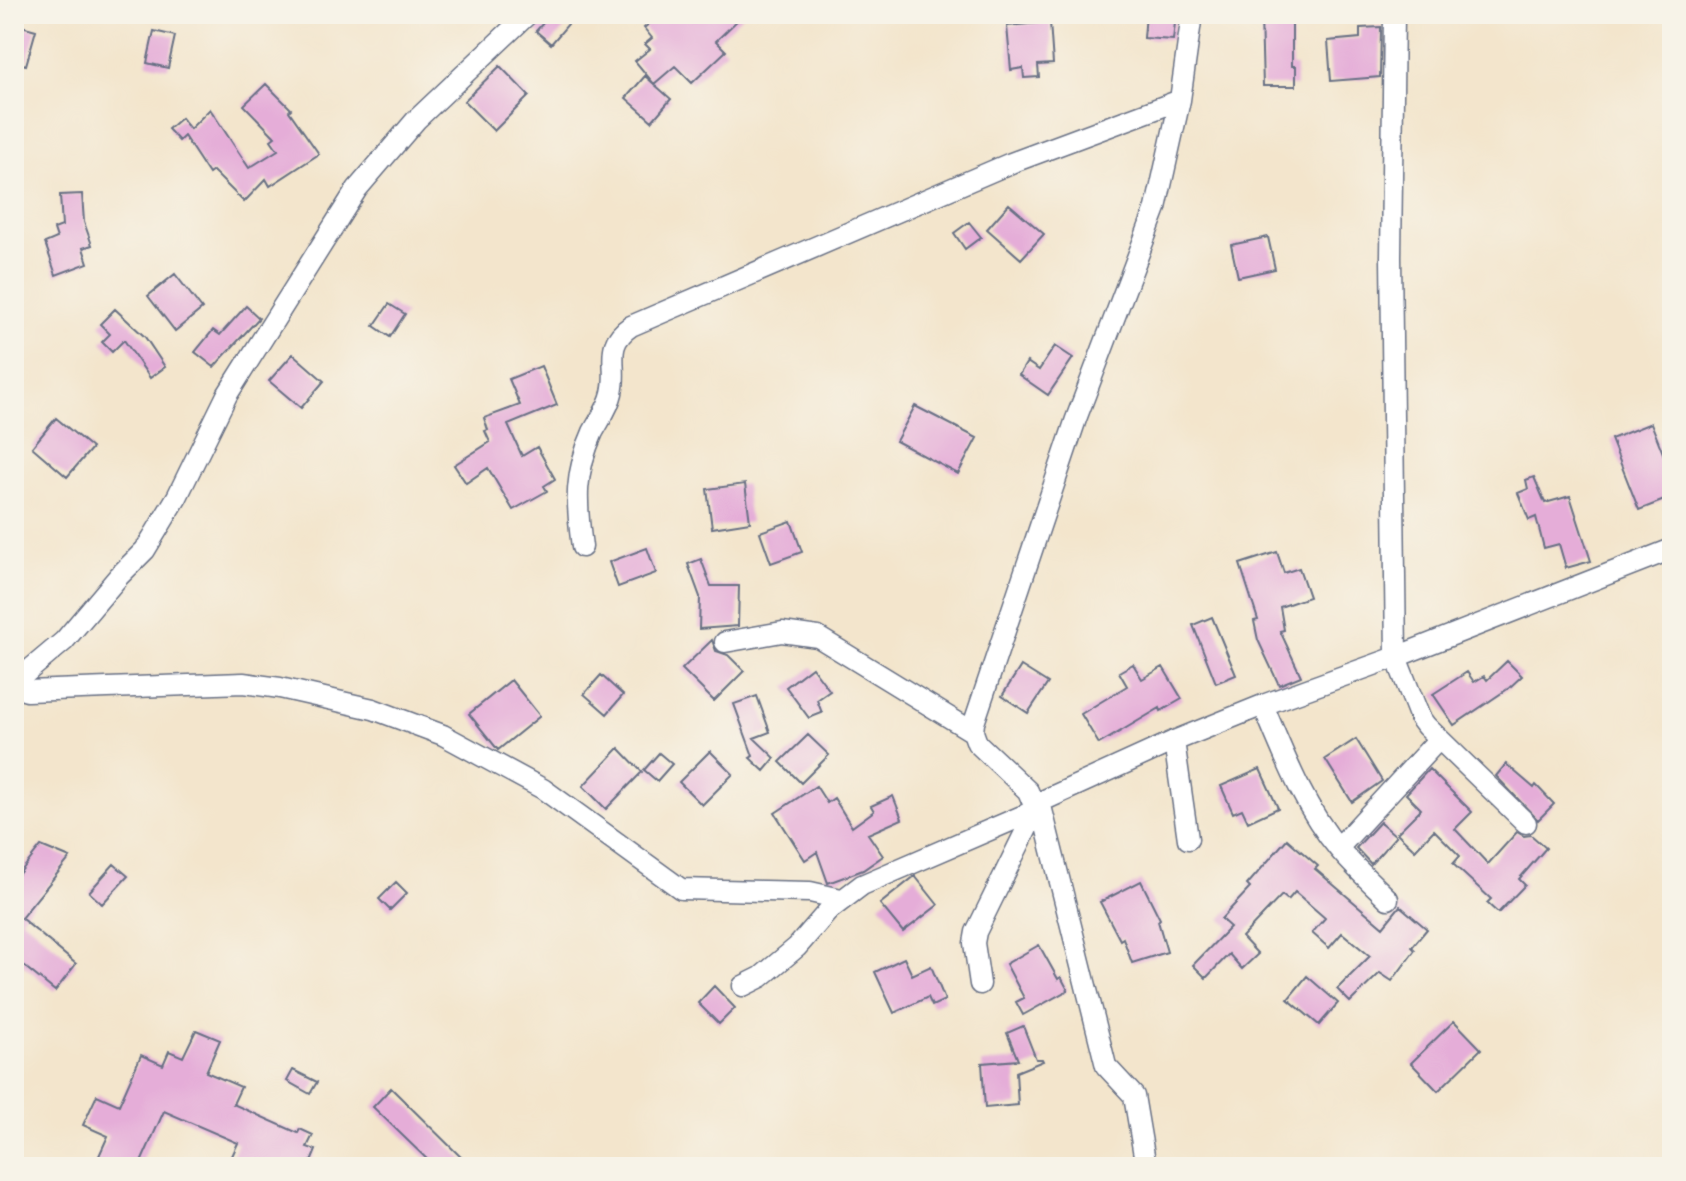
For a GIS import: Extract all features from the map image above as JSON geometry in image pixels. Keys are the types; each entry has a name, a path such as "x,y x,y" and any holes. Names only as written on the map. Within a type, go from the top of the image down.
{"street":[{"path":"528,14 416,120 357,189 227,395 177,497 145,550 64,641 14,685 27,691 243,683 373,709 443,735 543,789 681,889 810,892 841,899"},
{"path":"1146,1167 1134,1096 1106,1066 1038,806 1028,791 977,743 973,732 1076,419 1156,208 1180,100 1192,14"},
{"path":"1394,14 1391,257 1396,657 1420,718 1438,740 1526,823"},
{"path":"582,547 575,501 579,467 610,401 613,345 620,334 631,326 1011,163 1180,100"},
{"path":"743,986 761,977 797,947 841,899 862,885 1174,741 1672,549"},
{"path":"725,642 782,632 818,637 973,732"},
{"path":"1263,705 1295,780 1338,848 1388,899"},
{"path":"1338,848 1438,740"},
{"path":"1174,741 1188,839"},
{"path":"980,984 976,932 1038,806"}],"building":[{"path":"551,14 558,14 569,23 551,44 536,31"},
{"path":"661,14 744,14 716,41 726,51 692,83 675,66 654,84 635,61 650,49 645,44 652,38 644,28"},
{"path":"1146,14 1176,14 1173,40 1144,38"},
{"path":"1292,15 1292,66 1296,66 1296,86 1263,86 1261,16"},
{"path":"1050,22 1053,64 1038,65 1039,77 1024,78 1023,68 1011,70 1007,26"},
{"path":"14,24 36,30 26,65 14,62"},
{"path":"1381,27 1380,77 1331,81 1328,41 1360,38 1360,28"},
{"path":"154,31 175,36 168,68 147,63"},
{"path":"500,66 529,96 494,131 464,101"},
{"path":"645,76 671,99 652,121 626,98"},
{"path":"266,84 291,109 289,111 319,154 270,186 266,179 244,202 213,171 209,174 184,136 179,141 168,129 181,118 190,129 210,109 249,168 278,150 271,140 275,137 244,105"},
{"path":"82,194 84,222 92,245 83,248 88,263 56,275 45,243 57,238 54,229 62,226 60,195"},
{"path":"1009,204 1044,234 1021,259 987,229"},
{"path":"969,222 981,237 965,249 954,233"},
{"path":"1268,237 1275,269 1238,277 1231,245"},
{"path":"175,274 202,309 175,331 148,296"},
{"path":"389,304 405,314 390,337 374,326"},
{"path":"246,306 259,318 214,367 195,352 213,330 220,335"},
{"path":"115,309 145,337 165,367 150,378 124,340 112,352 102,342 110,334 100,324"},
{"path":"1055,346 1073,358 1048,395 1019,375 1027,362 1039,370"},
{"path":"293,354 324,381 301,408 269,381"},
{"path":"541,366 557,405 508,425 522,456 537,447 555,479 544,486 547,491 513,510 488,468 466,483 454,465 490,442 484,418 520,405 509,379"},
{"path":"915,406 977,438 958,474 896,441"},
{"path":"56,418 92,448 67,477 32,447"},
{"path":"1651,423 1672,476 1672,497 1639,510 1611,439"},
{"path":"1534,477 1545,503 1570,496 1591,561 1566,568 1559,544 1544,548 1536,517 1529,520 1518,493 1528,489 1526,480"},
{"path":"745,484 750,522 712,528 707,489"},
{"path":"791,521 802,552 771,563 760,532"},
{"path":"647,548 656,573 618,587 609,562"},
{"path":"1277,552 1284,573 1299,568 1309,597 1280,607 1284,630 1280,631 1301,676 1279,685 1258,640 1254,621 1258,620 1240,564"},
{"path":"701,559 711,586 739,586 738,626 699,629 700,597 688,564"},
{"path":"1212,617 1236,675 1216,683 1193,625"},
{"path":"712,640 716,651 728,655 744,671 714,701 682,669"},
{"path":"1507,661 1522,676 1454,725 1433,694 1467,672 1474,682 1484,676 1487,680"},
{"path":"1133,664 1142,679 1163,667 1182,699 1161,711 1160,708 1099,744 1081,714 1127,686 1119,672"},
{"path":"1021,666 1048,683 1028,713 1002,696"},
{"path":"812,667 830,691 817,700 822,713 809,718 786,687"},
{"path":"601,675 623,695 607,714 584,694"},
{"path":"511,680 540,716 498,750 469,714"},
{"path":"757,696 770,732 754,738 775,758 764,771 750,758 753,756 734,704"},
{"path":"808,735 829,755 801,783 780,762"},
{"path":"1356,739 1382,781 1352,802 1325,759"},
{"path":"619,748 642,772 606,809 583,786"},
{"path":"710,751 733,774 702,805 679,782"},
{"path":"659,753 672,764 657,781 644,770"},
{"path":"1506,764 1534,788 1536,785 1554,804 1538,820 1496,776"},
{"path":"1260,769 1278,808 1248,822 1242,809 1233,813 1221,786"},
{"path":"1429,769 1472,812 1455,829 1488,864 1517,832 1524,836 1531,835 1546,848 1519,879 1525,885 1498,913 1487,903 1491,899 1453,864 1460,856 1434,830 1415,850 1397,833 1421,809 1406,794"},
{"path":"816,786 827,803 834,798 852,827 874,811 871,806 893,796 902,819 868,834 883,856 863,870 828,883 817,852 805,860 775,813"},
{"path":"1380,822 1396,836 1371,864 1356,848"},
{"path":"1287,839 1318,866 1315,869 1383,927 1400,906 1427,929 1392,981 1380,973 1350,1002 1337,989 1370,956 1342,933 1329,948 1312,933 1325,918 1295,892 1288,900 1282,895 1242,937 1258,954 1242,969 1229,954 1206,978 1193,965 1230,927 1221,919 1250,888 1247,885"},
{"path":"41,846 70,858 21,918 76,964 55,991 14,958 14,880"},
{"path":"114,864 128,876 102,904 89,892"},
{"path":"915,876 938,905 903,932 880,904"},
{"path":"1141,881 1160,919 1167,952 1132,963 1123,938 1120,940 1100,902"},
{"path":"396,882 407,893 390,910 379,899"},
{"path":"1039,945 1058,979 1061,977 1068,990 1023,1015 1016,1002 1024,998 1006,964"},
{"path":"904,958 912,975 931,966 945,1000 932,1006 928,997 894,1013 875,972"},
{"path":"1307,976 1338,1003 1319,1025 1288,999"},
{"path":"714,986 735,1008 719,1024 698,1003"},
{"path":"1454,1021 1481,1049 1438,1091 1411,1063"},
{"path":"1023,1026 1036,1059 1043,1061 1016,1072 1018,1105 985,1108 982,1063 1018,1060 1007,1033"},
{"path":"196,1030 220,1040 206,1072 241,1087 233,1104 298,1133 300,1129 313,1135 307,1147 316,1150 309,1167 227,1167 238,1143 164,1111 139,1167 94,1167 108,1136 83,1125 97,1095 119,1105 141,1055 163,1065 169,1051 183,1057"},
{"path":"293,1070 317,1082 310,1094 287,1081"},
{"path":"391,1088 471,1167 435,1167 373,1107"}]}
